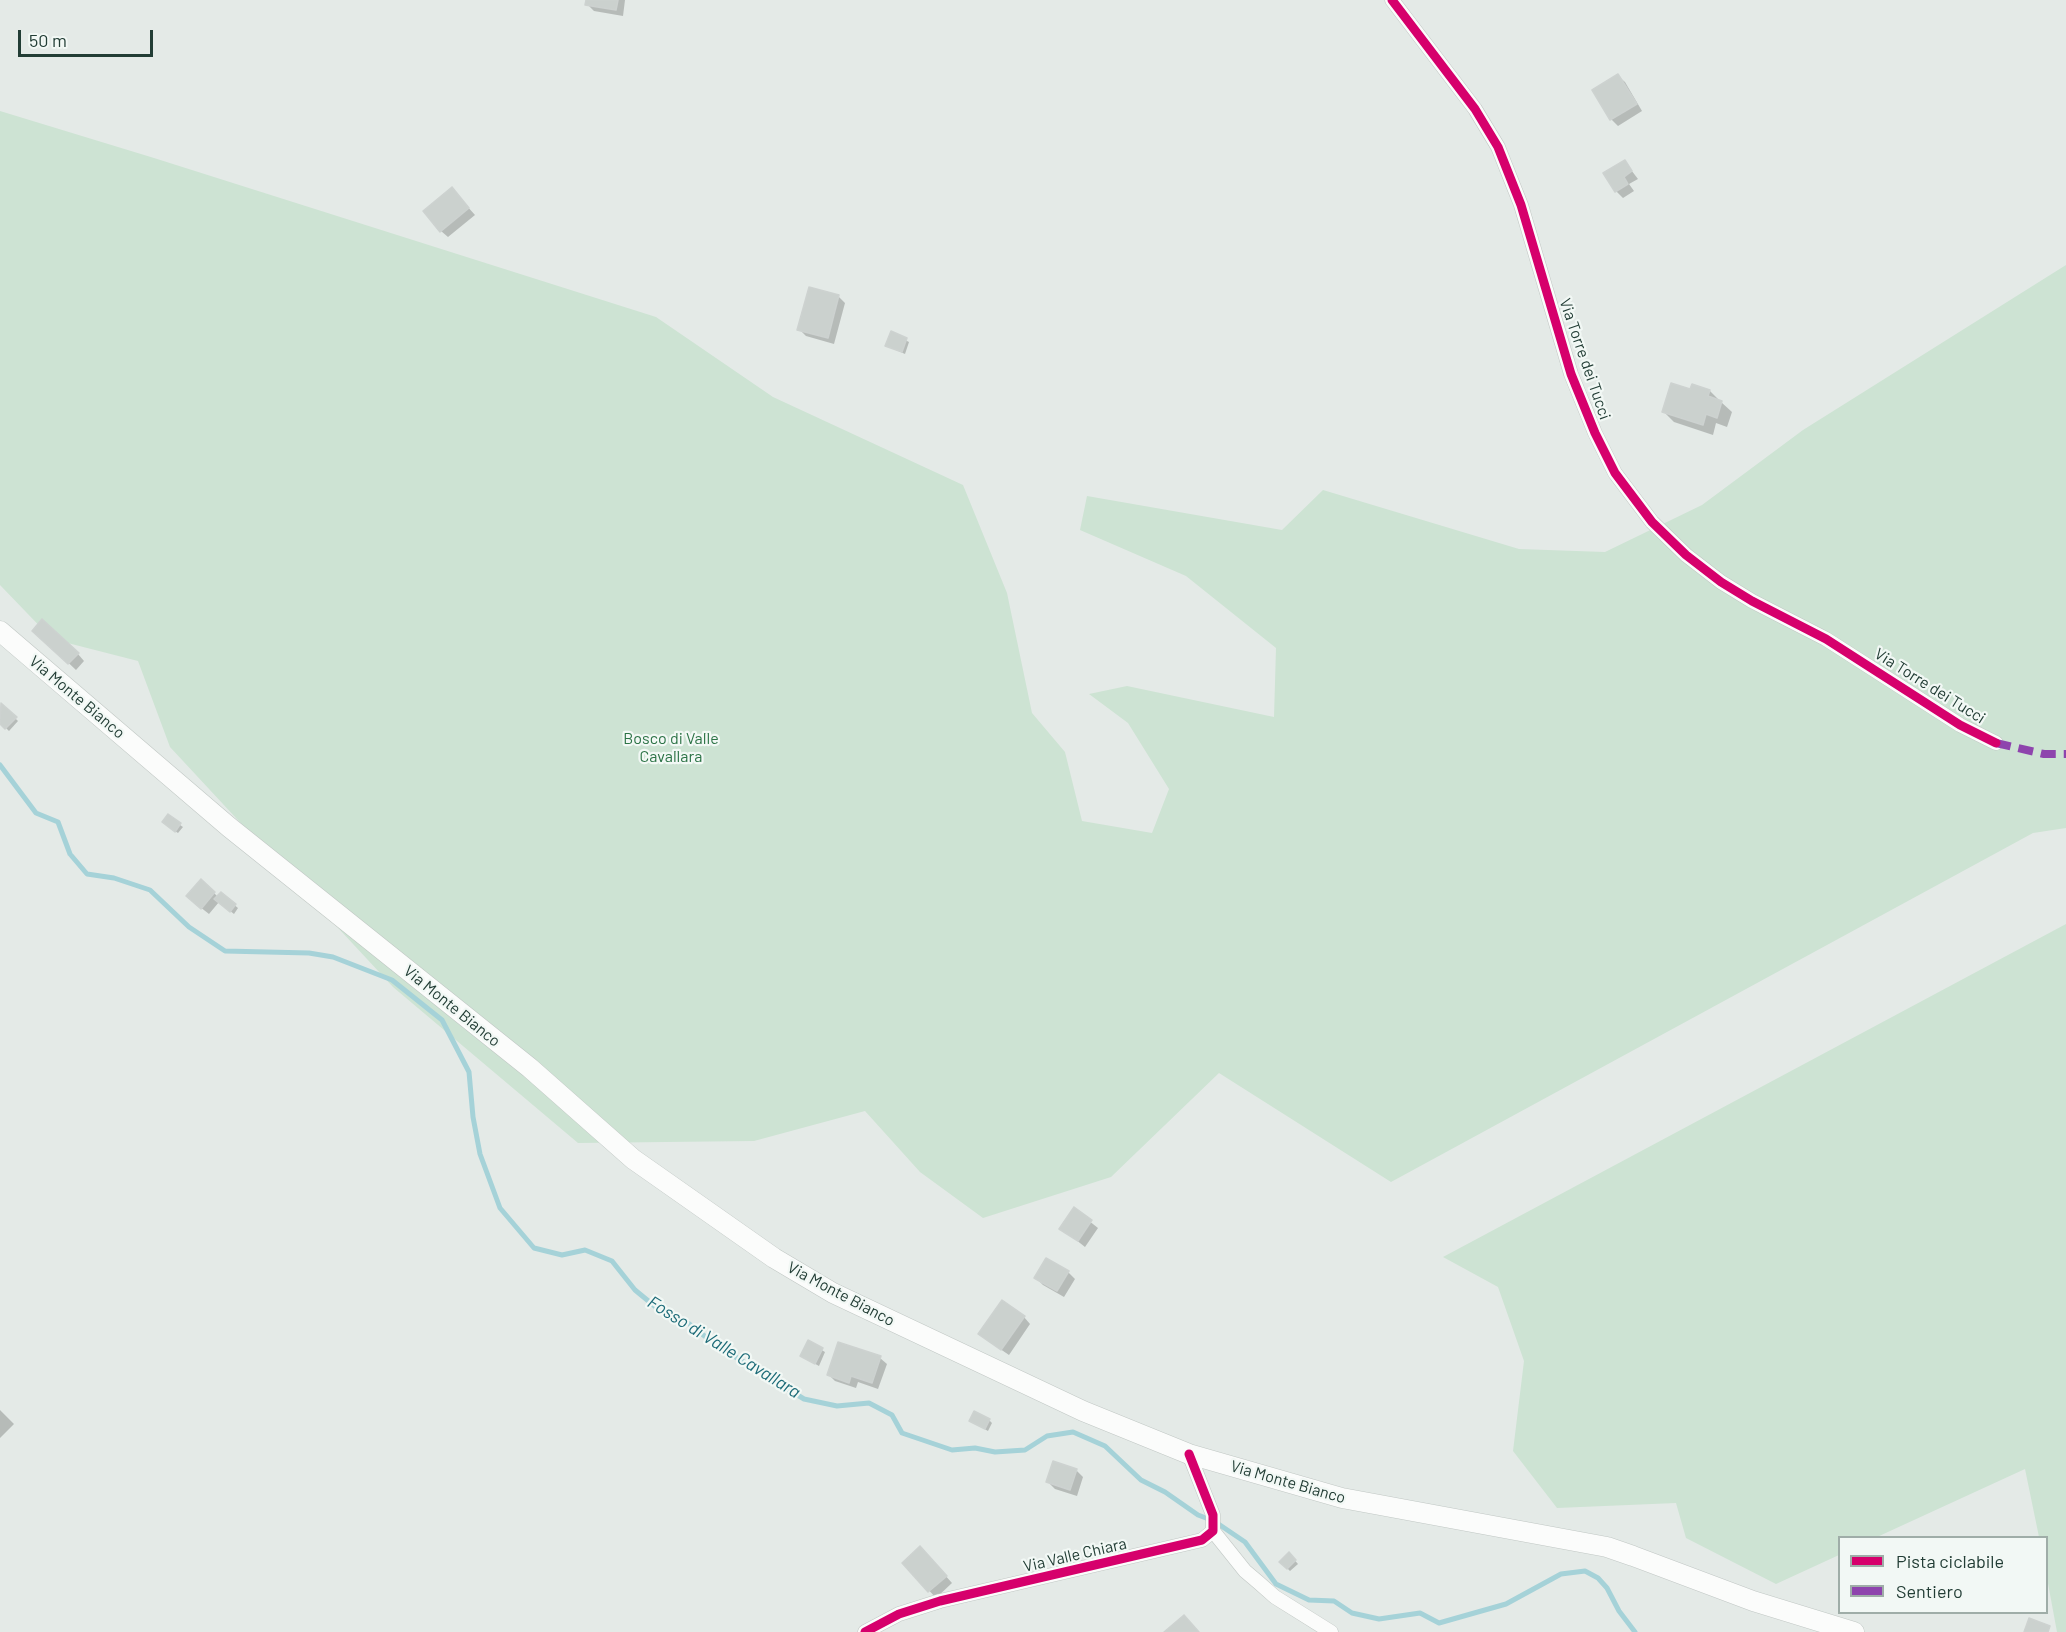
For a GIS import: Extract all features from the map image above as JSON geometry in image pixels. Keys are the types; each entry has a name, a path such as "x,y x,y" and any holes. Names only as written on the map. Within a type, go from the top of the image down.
{"main road":[{"name":"Via Monte Bianco","path":"0,631 229,826 530,1068 633,1159 807,1279 860,1307 1083,1411 1189,1454 1342,1498 1607,1547 1753,1601 1854,1632"}],"street":[{"name":"Via Torre dei Tucci","path":"1392,0 1475,109 1498,147 1521,205 1571,374 1595,433 1615,473 1652,522 1686,555 1721,582 1752,601 1826,639 1903,686 1960,725 1996,742"},
{"path":"1189,1454 1210,1503 1214,1521 1213,1531 1240,1565 1275,1597 1331,1632"},
{"name":"Via Valle Chiara","path":"865,1632 899,1614 940,1601 1198,1542 1213,1531"}],"green space":[{"name":"Bosco di Valle Cavallara","path":"0,111 656,317 773,397 963,485 1007,593 1032,713 1065,752 1082,821 1152,833 1169,789 1128,723 1089,694 1127,686 1274,717 1276,648 1186,576 1080,530 1087,496 1282,530 1323,490 1519,549 1605,552 1702,505 1803,430 2066,265 2066,828 2033,833 1391,1182 1219,1073 1111,1177 983,1218 920,1172 865,1111 754,1141 578,1143 393,987 170,747 138,661 52,639 0,585"},
{"path":"2066,924 2066,1632 2057,1632 2048,1583 2048,1536 2039,1536 2025,1469 1879,1536 1838,1536 1838,1555 1776,1584 1686,1538 1676,1503 1557,1508 1513,1451 1524,1361 1498,1287 1443,1257"}],"building":[{"path":"586,0 618,0 616,10 585,5"},
{"path":"1618,74 1637,104 1610,120 1592,90"},
{"path":"1625,160 1632,171 1624,177 1628,184 1615,192 1603,173"},
{"path":"452,187 469,208 440,232 423,211"},
{"path":"809,287 839,295 828,338 797,330"},
{"path":"891,331 907,338 902,352 885,346"},
{"path":"1671,383 1690,389 1692,384 1710,390 1708,396 1722,401 1717,418 1706,414 1703,425 1662,412"},
{"path":"42,619 79,653 68,664 32,631"},
{"path":"1,703 17,717 5,729 0,724"},
{"path":"168,814 181,823 175,832 162,822"},
{"path":"201,879 215,892 201,909 186,896"},
{"path":"221,892 236,904 230,912 214,899"},
{"path":"1074,1207 1092,1220 1078,1241 1059,1229"},
{"path":"1046,1258 1069,1271 1057,1291 1034,1278"},
{"path":"1002,1300 1025,1316 1001,1350 978,1334"},
{"path":"808,1340 823,1348 815,1364 800,1356"},
{"path":"838,1342 881,1356 872,1383 851,1376 849,1383 827,1375"},
{"path":"974,1411 990,1419 985,1429 969,1421"},
{"path":"1053,1461 1077,1469 1070,1490 1046,1482"},
{"path":"920,1546 947,1576 928,1592 902,1563"},
{"path":"1289,1552 1296,1560 1287,1569 1279,1562"},
{"path":"1184,1615 1199,1632 1164,1632"},
{"path":"2029,1618 2050,1626 2048,1632 2024,1632"}],"waterway":[{"name":"Fosso di Valle Cavallara","path":"0,765 36,813 58,822 70,854 87,874 114,878 150,890 189,927 225,951 309,953 333,957 392,980 442,1020 469,1072 473,1117 480,1154 500,1208 534,1248 562,1255 585,1250 612,1261 635,1290 663,1313 688,1323 716,1345 804,1399 837,1406 869,1403 892,1415 902,1433 952,1450 975,1448 995,1452 1025,1450 1047,1436 1073,1432 1105,1446 1141,1480 1165,1492 1198,1515 1214,1521 1245,1542 1276,1584 1309,1600 1334,1601 1352,1613 1379,1619 1420,1613 1439,1623 1506,1604 1561,1574 1585,1571 1598,1578 1607,1588 1619,1611 1635,1632"}],"marked path":[{"path":"1996,743 2044,754 2066,754"}],"cycle path":[{"path":"1392,0 1475,109 1498,147 1521,205 1571,374 1595,433 1615,473 1652,522 1686,555 1721,582 1752,601 1826,639 1960,725 1996,743"},
{"path":"865,1632 899,1614 940,1601 1202,1540 1213,1531 1213,1515 1189,1454"}]}
